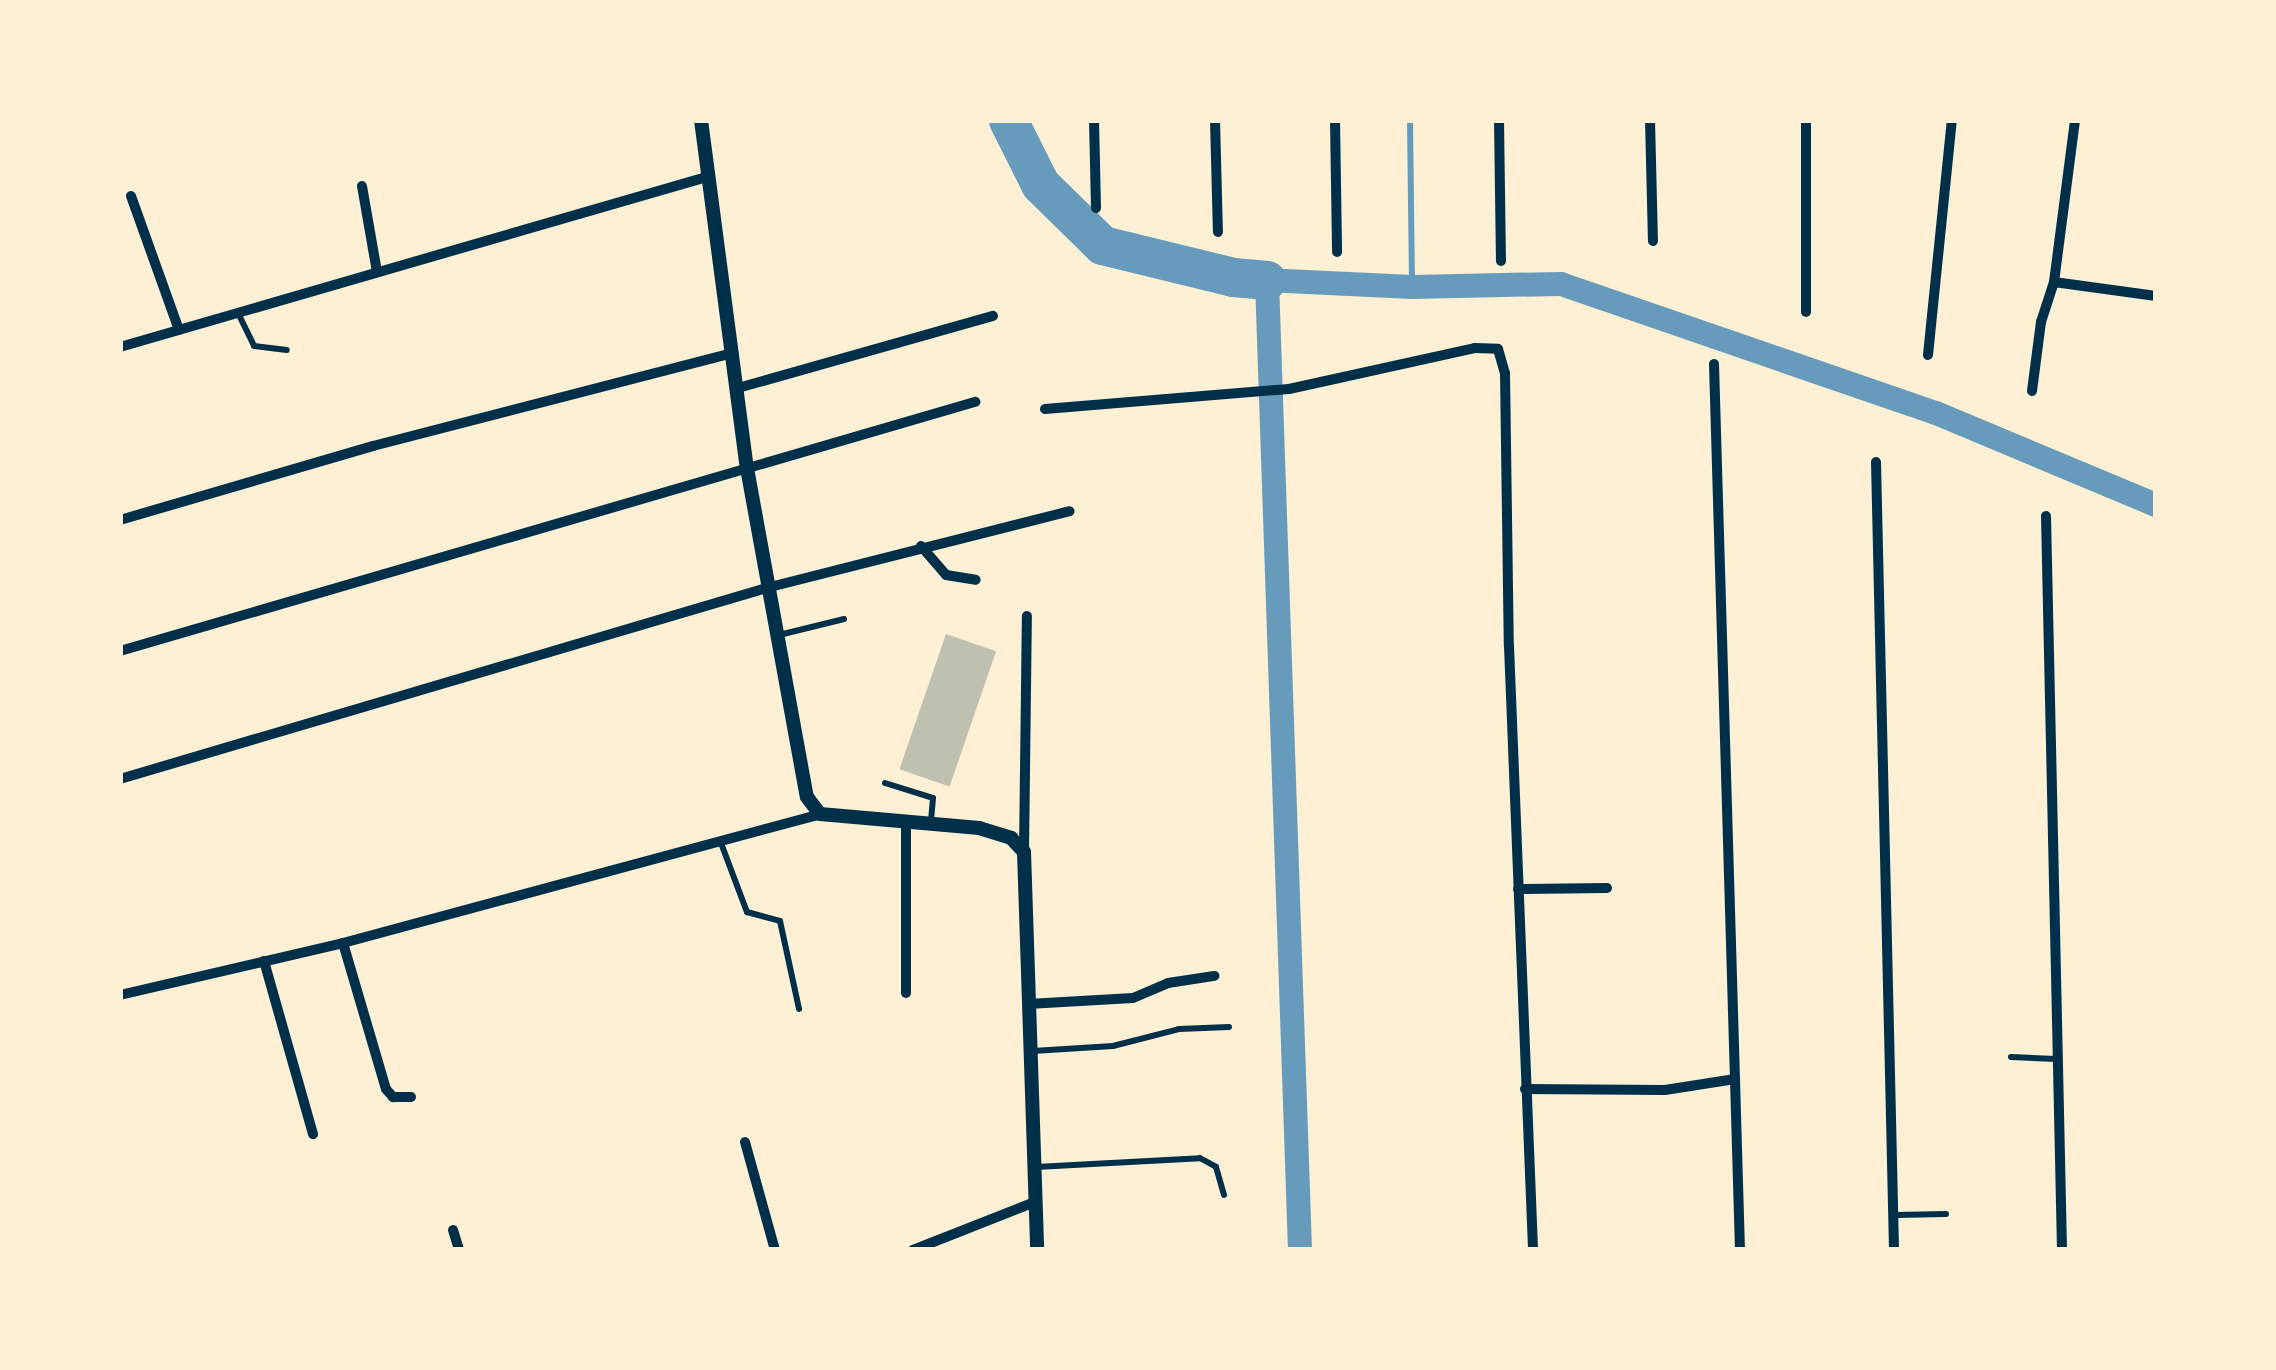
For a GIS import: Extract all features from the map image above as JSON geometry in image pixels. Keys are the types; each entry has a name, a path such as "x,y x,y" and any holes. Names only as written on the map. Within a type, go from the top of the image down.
{"street":[{"path":"701,120 747,468 807,796 820,814"},
{"path":"1094,120 1096,208"},
{"path":"1215,120 1218,232"},
{"path":"1335,120 1337,252"},
{"path":"1499,120 1502,261"},
{"path":"1650,120 1653,241"},
{"path":"1806,120 1806,312"},
{"path":"1928,355 1952,120"},
{"path":"2032,391 2041,322 2054,282 2074,120"},
{"path":"120,347 710,176"},
{"path":"362,186 377,272"},
{"path":"130,196 179,330"},
{"path":"2054,282 2156,296"},
{"path":"737,388 993,316"},
{"path":"1045,409 1288,389 1475,349 1498,349 1502,357 1533,1250"},
{"path":"120,520 373,446 733,353"},
{"path":"1714,364 1739,1250"},
{"path":"120,651 975,402"},
{"path":"1876,462 1894,1250"},
{"path":"120,779 770,587 1070,511"},
{"path":"2046,516 2062,1250"},
{"path":"922,546 946,575 976,580"},
{"path":"1027,616 1024,852 1037,1250"},
{"path":"120,995 344,943 820,814 998,832 1024,852"},
{"path":"906,822 906,993"},
{"path":"1518,889 1607,888"},
{"path":"344,943 386,1089 393,1097 411,1096"},
{"path":"264,961 313,1134"},
{"path":"1028,1004 1133,998 1168,982 1214,976"},
{"path":"1525,1089 1665,1090 1735,1079"},
{"path":"745,1142 776,1250"},
{"path":"913,1250 1035,1202"},
{"path":"453,1230 459,1250"}],"lane":[{"path":"237,312 254,346 287,350"},
{"path":"779,635 844,619"},
{"path":"885,783 933,798 930,824"},
{"path":"721,843 747,912 780,921 799,1009"},
{"path":"1030,1051 1113,1046 1179,1029 1229,1027"},
{"path":"2012,1057 2058,1059"},
{"path":"1034,1167 1200,1157 1216,1167 1224,1195"},
{"path":"1893,1215 1946,1214"}],"building":[{"path":"946,634 996,651 950,786 899,769"}],"waterway":[{"path":"1008,120 1040,184 1102,245 1233,277 1267,280"},
{"path":"1410,120 1412,287"},
{"path":"1300,1250 1267,280 1412,287 1561,284 1936,413 2156,505"}]}
